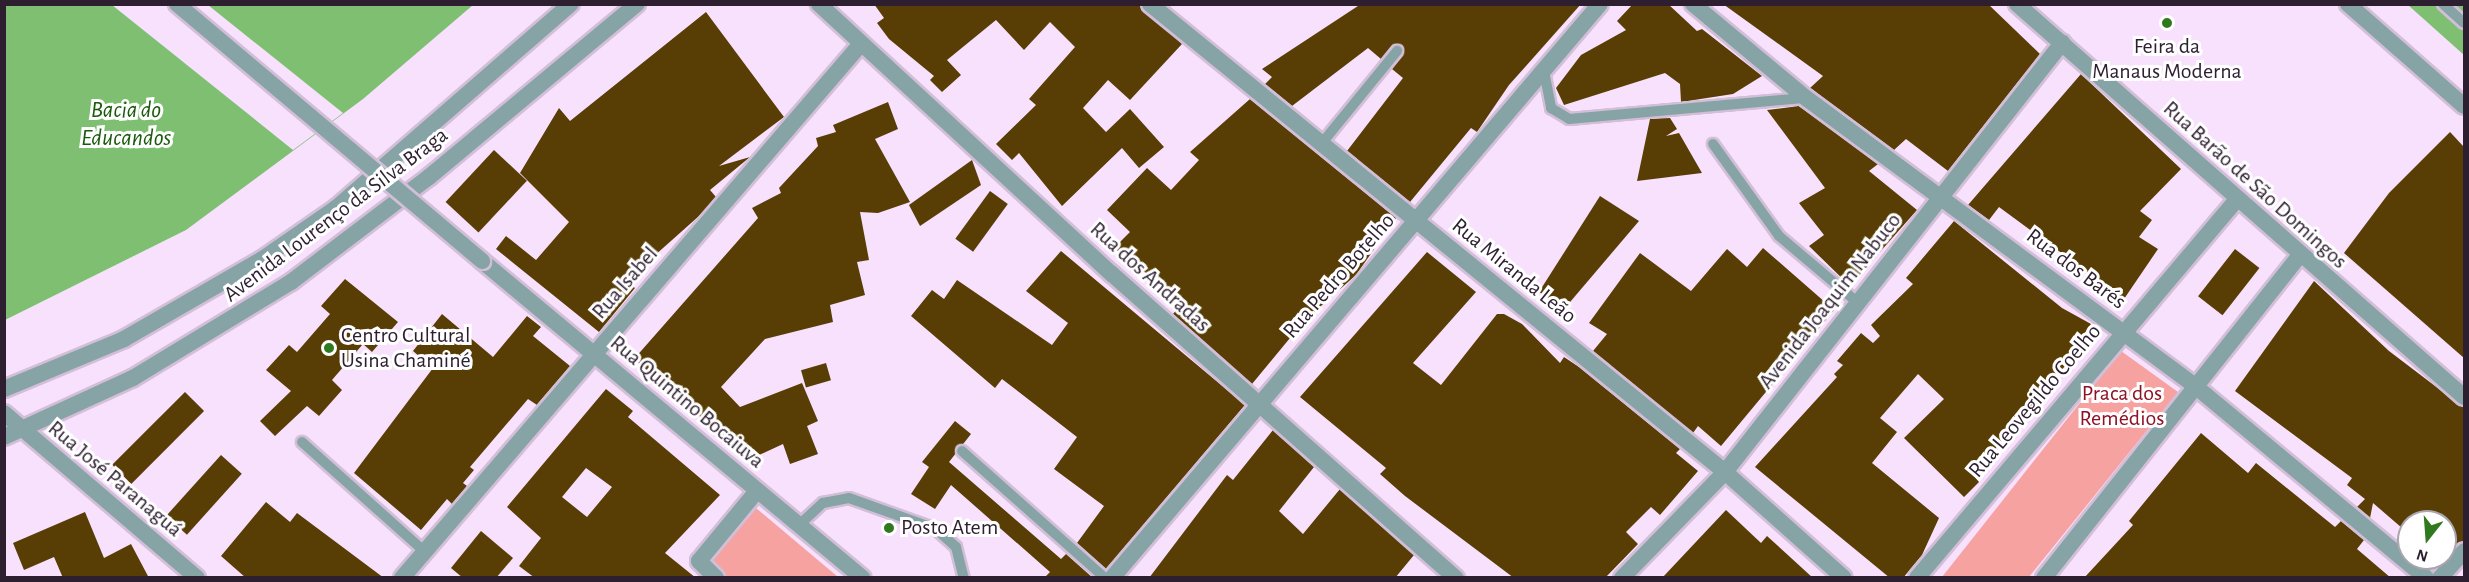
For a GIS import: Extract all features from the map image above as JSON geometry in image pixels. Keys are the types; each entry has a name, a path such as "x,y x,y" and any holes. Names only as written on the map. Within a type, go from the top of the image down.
{"street":[{"name":"Rua Quintino Bocaiuva","path":"177,4 862,578"},
{"name":"Avenida Lourenço da Silva Braga","path":"4,389 124,339 261,260 336,208 571,4"},
{"name":"Avenida Lourenço da Silva Braga","path":"4,437 23,431 190,346 291,282 429,177 637,4"},
{"name":"Rua dos Andradas","path":"819,4 860,45 1456,578"},
{"name":"Rua Miranda Leão","path":"1150,4 1725,472 1844,578"},
{"name":"Rua Pedro Botelho","path":"1112,578 1600,4"},
{"name":"Rua dos Barés","path":"1693,4 1806,98 2196,386 2426,578"},
{"name":"Rua Barão de São Domingos","path":"2017,4 2299,256 2464,397"},
{"path":"2348,4 2464,106"},
{"name":"Avenida Joaquim Nabuco","path":"1622,578 1725,472 2062,43"},
{"name":"Rua Isabel","path":"402,578 860,45"},
{"name":"Rua Leovegildo Coelho","path":"1917,578 2122,331 2236,200"},
{"path":"2043,578 2299,256"},
{"name":"Rua José Paranaguá","path":"4,413 197,578"},
{"path":"716,578 699,561 758,491"},
{"path":"2440,578 2464,551"}],"lane":[{"path":"2443,4 2464,23"},
{"path":"1322,143 1397,51"},
{"path":"1544,71 1551,108 1569,119 1806,98"},
{"path":"1713,144 1779,236 1857,302"},
{"path":"302,442 424,551"},
{"path":"962,452 1105,578"},
{"path":"798,526 823,503 849,498 936,529 956,547 963,578"}],"green space":[{"name":"Praca dos Remédios","path":"2121,351 2178,392 2029,577 1942,577"},
{"path":"750,503 838,577 721,577 701,561"}],"water":[{"name":"Bacia do Educandos","path":"5,5 473,5 363,99 186,230 5,320"},
{"path":"2408,5 2464,5 2464,55"}],"pier":[{"path":"112,5 208,5 343,113 293,150"}],"building":[{"path":"874,4 1139,4 1182,44 1130,100 1108,80 1083,108 1106,132 1130,109 1164,147 1139,168 1122,148 1062,206 1019,153 1012,160 996,144 1036,105 1029,99 1075,47 1050,22 1024,50 996,20 947,60 961,75 942,92 930,80 934,76 889,39 877,23 884,18"},
{"path":"1361,4 1581,4 1509,85 1477,132 1471,128 1410,202 1347,151 1403,78 1392,69 1404,53 1401,45 1394,44 1381,59 1368,48 1292,106 1265,84 1272,77 1262,69"},
{"path":"1633,4 1668,4 1697,31 1702,29 1762,76 1733,94 1681,102 1680,84 1665,73 1564,105 1556,88 1581,55 1626,30 1617,21"},
{"path":"1723,4 1988,4 2040,54 1948,171 1906,139 1894,150 1810,88 1823,76"},
{"path":"706,12 784,117 719,166 750,157 710,190 716,197 699,216 626,281 635,288 599,332 496,249 506,236 536,260 569,222 520,173 559,108 570,121"},
{"path":"2081,74 2181,169 2140,211 2152,220 2139,237 2158,249 2124,299 1999,207 1989,220 1968,205"},
{"path":"1250,99 1396,218 1356,275 1304,321 1252,384 1173,314 1183,302 1114,248 1130,232 1107,210 1147,168 1171,190 1199,160 1190,152"},
{"path":"888,102 898,129 875,139 910,202 878,213 860,212 869,260 857,262 865,295 830,305 833,322 765,339 721,387 740,407 802,383 818,421 807,426 818,454 790,464 783,444 757,456 754,449 741,455 733,439 726,443 717,425 713,428 634,359 758,218 752,208 781,193 779,188 818,146 816,138 836,132 833,125"},
{"path":"1799,106 1878,164 1869,171 1917,210 1850,286 1809,246 1824,235 1799,203 1825,188 1767,110"},
{"path":"1670,118 1677,129 1666,136 1679,133 1702,173 1637,181 1650,119"},
{"path":"2450,132 2464,147 2464,358 2344,253 2389,193"},
{"path":"494,150 527,181 478,233 446,202"},
{"path":"972,160 981,185 920,226 909,205"},
{"path":"990,191 1008,204 973,252 955,239"},
{"path":"1600,196 1639,221 1565,308 1539,292"},
{"path":"1954,221 2062,308 2091,324 2077,344 2081,347 1973,475 1979,482 1964,497 1904,438 1944,399 1918,374 1880,418 1897,432 1872,463 1939,518 1922,555 1903,578 1890,578 1755,467 1837,377 1834,374 1843,365 1837,361 1861,333 1873,343 1880,336 1871,325 1913,284 1906,278"},
{"path":"1763,248 1834,310 1721,446 1698,426 1693,433 1593,351 1607,334 1589,323 1640,253 1691,291 1727,249 1747,267"},
{"path":"2235,249 2259,268 2222,315 2198,296"},
{"path":"1061,251 1245,405 1106,569 1077,543 1104,506 1054,469 1077,437 1002,379 995,388 911,316 932,290 944,299 957,280 1052,345 1068,323 1026,291"},
{"path":"1427,252 1476,292 1413,363 1441,385 1497,314 1504,314 1522,324 1560,363 1564,357 1579,367 1680,449 1676,453 1698,471 1660,515 1651,507 1626,532 1638,544 1605,578 1514,578 1405,496 1380,474 1386,468 1300,397"},
{"name":"Centro Cultural Usina Chaminé","path":"345,279 398,322 372,352 363,344 332,380 342,390 319,416 307,406 275,436 260,421 291,391 266,370 289,345 297,352 330,314 321,306"},
{"path":"2314,281 2389,351 2464,408 2464,541 2457,547 2457,510 2397,510 2397,524 2373,503 2370,518 2357,507 2365,499 2347,485 2352,478 2235,391"},
{"path":"442,314 493,357 527,316 541,327 533,336 570,366 537,405 528,399 470,467 474,470 463,483 467,486 452,504 447,499 421,530 354,473 433,368 413,351"},
{"path":"826,363 831,380 806,387 801,370"},
{"path":"606,389 633,411 628,417 720,495 665,553 696,578 535,578 519,566 541,538 507,507","holes":["586,468 612,487 587,517 562,497"]},
{"path":"185,392 204,411 131,484 112,465"},
{"path":"955,421 971,434 949,462 1061,559 1066,554 1093,578 1044,578 1050,572 951,485 935,509 911,494 929,467 922,462"},
{"path":"1273,430 1314,467 1279,511 1303,534 1340,489 1414,555 1395,578 1149,578 1227,475 1233,480"},
{"path":"2201,433 2248,473 2256,463 2335,527 2341,521 2364,540 2357,549 2391,578 2084,578 2133,525 2129,521"},
{"path":"221,455 242,474 187,535 166,516"},
{"path":"266,502 290,522 297,513 384,578 246,578 221,556"},
{"path":"1726,510 1761,543 1767,536 1813,578 1662,578"},
{"path":"85,512 104,558 131,544 149,578 63,578 54,557 24,570 13,543"},
{"path":"481,531 513,558 496,578 463,578 451,568"}],"place":[{"name":"Feira da Manaus Moderna","path":"2167,23"},
{"name":"Centro Cultural Usina Chaminé","path":"329,348"},
{"name":"Posto Atem","path":"889,528"}]}
